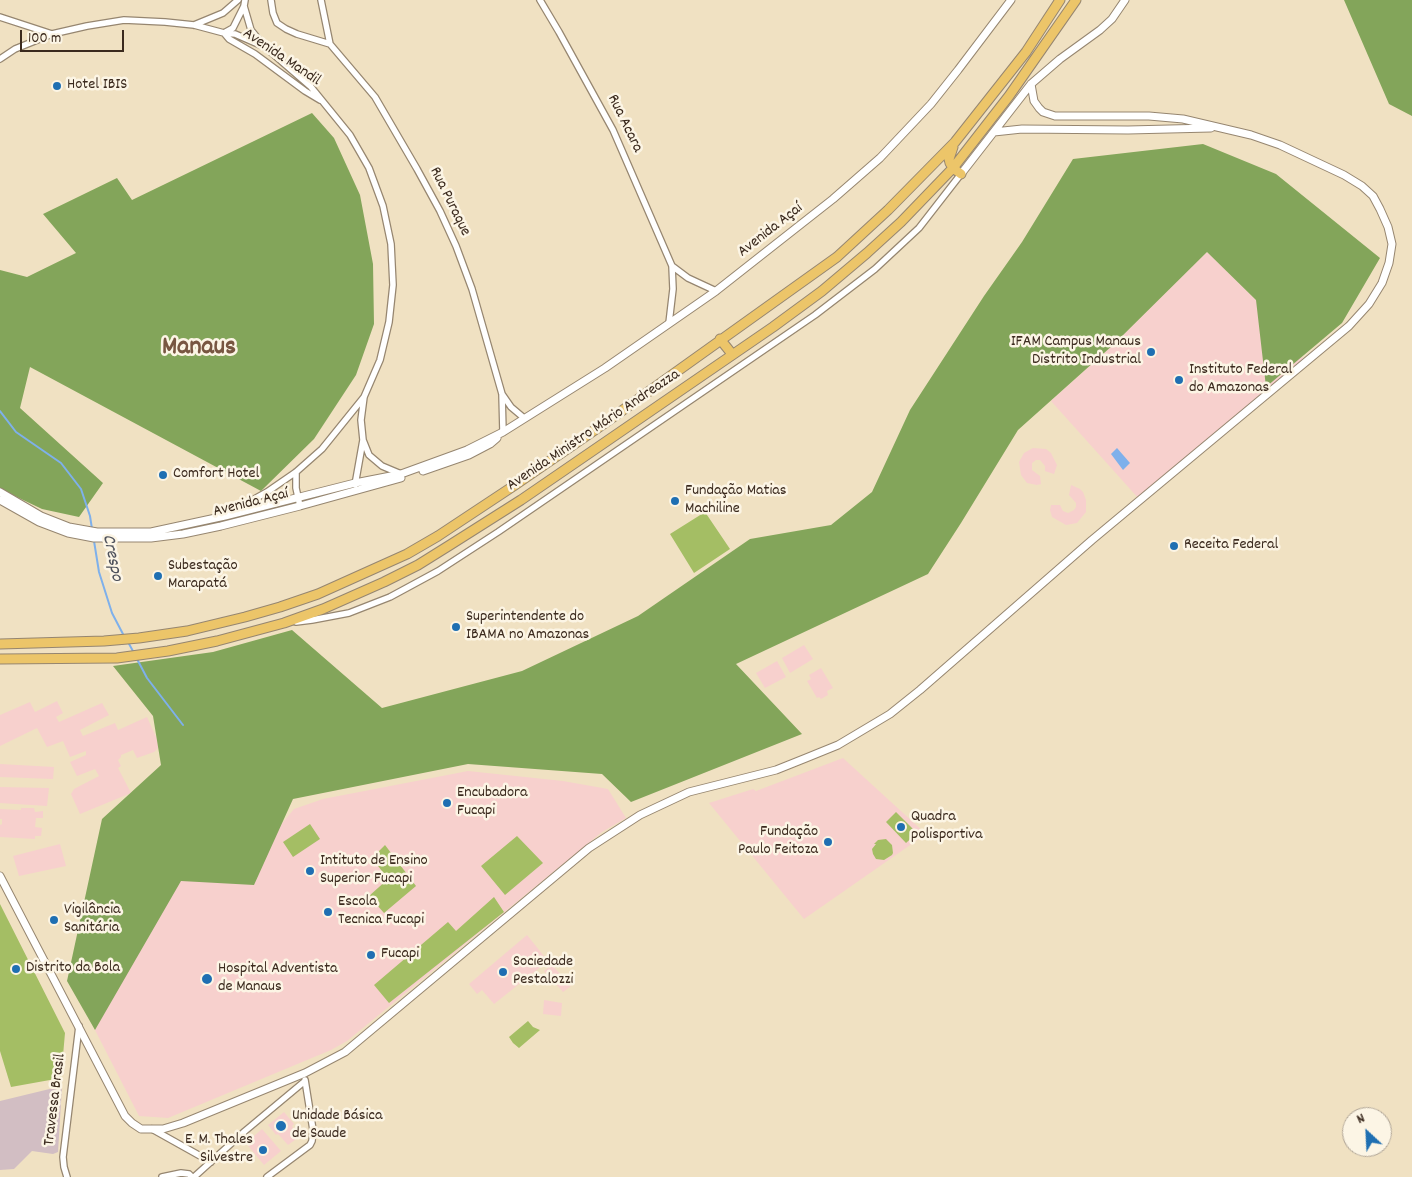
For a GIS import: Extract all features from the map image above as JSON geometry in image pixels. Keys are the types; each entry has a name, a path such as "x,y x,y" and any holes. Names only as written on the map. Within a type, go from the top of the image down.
{"main road":[{"name":"Avenida Ministro Mário Andreazza","path":"0,644 104,641 187,631 280,607 318,594 407,554 438,536 602,425 837,257 888,210 954,142 1026,52 1060,0"},
{"name":"Avenida Ministro Mário Andreazza","path":"0,659 117,658 217,641 284,623 323,610 418,565 521,500 773,327 867,253 957,171 1076,0"},
{"path":"954,142 949,159 957,171"},
{"path":"720,339 732,354"}],"street":[{"path":"194,25 223,13 238,0"},
{"path":"271,0 277,23 297,34 330,44"},
{"name":"Rua Puraque","path":"321,0 330,44 375,97 440,210 456,246 472,289 502,394 503,432"},
{"name":"Rua Acara","path":"540,0 560,32 613,130 672,266 673,289 669,323"},
{"name":"Avenida Açaí","path":"0,500 39,522 68,533 94,538 152,538 183,534 300,506 356,486 401,474 467,450 503,432 605,368 716,291 833,199 880,158 936,97 1011,0"},
{"name":"Avenida Ministro Mário Andreazza","path":"957,171 994,132 1031,84 1060,59 1100,30 1112,19 1125,0"},
{"path":"224,33 233,28 245,3"},
{"path":"245,3 252,30 265,48"},
{"path":"0,17 52,34"},
{"name":"Avenida Mandil","path":"0,59 15,50 52,34 124,20 194,25 235,34 265,48 311,87 350,134 369,168 383,206 391,244 393,285 389,322 380,360 364,397 322,449 296,472 267,492 225,516"},
{"name":"Avenida Mandil","path":"224,33 229,40 255,54 305,91 325,103"},
{"path":"162,1177 181,1173 189,1174 193,1177 305,1077 345,1052 589,848 640,815 689,792 776,770 806,758 838,745 890,714 1092,540 1349,326 1369,304 1378,290 1389,263 1392,244 1388,226 1373,196 1362,186 1344,175 1280,145 1223,128 1149,116 1055,116 1039,108 1034,100 1031,84"},
{"path":"1052,129 1055,116"},
{"path":"1149,116 1149,130"},
{"path":"994,132 1022,129 1149,130 1223,128"},
{"path":"284,623 350,613 390,597 438,571 498,532 815,315 875,269 919,228 957,171"},
{"path":"672,266 688,278 716,291"},
{"name":"Rua Puraque","path":"502,394 511,407 524,418"},
{"name":"Avenida Mandil","path":"364,397 361,420 364,440 369,455 382,466 401,474"},
{"name":"Avenida Açaí","path":"0,492 41,516 69,527 97,532 151,532 225,516 298,496 404,478 469,455 490,444 503,432"},
{"path":"356,486 364,440"},
{"path":"296,472 300,506"},
{"path":"0,876 125,1116 141,1129 163,1129 183,1123 305,1077"},
{"name":"Travessa Brasil","path":"67,1177 64,1157 79,1026"},
{"path":"267,1177 310,1145 313,1130 305,1077"},
{"path":"152,1129 211,1162"}],"shaded area":[{"name":"Instituto Federal do Amazonas","path":"1207,252 1256,300 1305,361 1139,499 1051,401 1113,345"},
{"path":"1033,448 1046,449 1051,453 1057,465 1054,474 1045,471 1045,466 1040,460 1032,463 1032,470 1040,476 1041,484 1037,485 1027,483 1021,475 1019,462 1024,453"},
{"path":"1071,485 1083,492 1086,500 1086,512 1077,523 1066,525 1052,517 1050,510 1051,505 1060,505 1063,511 1068,513 1074,510 1076,503 1069,495"},
{"path":"804,645 813,659 790,673 782,658"},
{"path":"777,661 786,677 765,688 756,673"},
{"path":"821,668 833,688 827,691 828,695 821,699 817,698 807,681 811,679 809,675"},
{"path":"57,701 63,713 56,717 59,722 102,703 109,715 80,730 83,736 115,723 118,730 147,717 160,746 154,752 137,758 133,750 121,755 118,760 121,766 118,768 131,793 80,814 71,794 74,789 99,776 95,769 77,776 70,762 86,755 86,751 70,757 63,741 47,747 37,728 0,746 0,715 30,702 35,712"},
{"name":"Fundação Paulo Feitoza","path":"843,758 926,834 804,919 709,803 753,789 756,791"},
{"path":"0,764 54,767 53,779 0,777"},
{"path":"468,771 563,781 608,789 626,818 602,832 347,1041 331,1050 168,1118 139,1116 95,1030 211,809 274,833 294,809 323,799"},
{"path":"0,787 49,788 47,806 0,803"},
{"path":"21,808 34,808 35,812 43,811 43,818 36,818 35,827 42,828 41,836 35,836 35,839 0,837 2,819 0,819 0,809 21,810"},
{"path":"60,844 66,866 19,876 13,856"},
{"path":"527,935 548,961 494,1004 482,990 477,994 469,984"},
{"path":"552,965 571,986 563,992 544,971"},
{"path":"544,1000 562,1003 561,1016 543,1014"},
{"path":"62,1086 58,1152 53,1154 32,1151 14,1169 0,1170 0,1101"},
{"path":"284,1112 294,1124 292,1126 299,1137 288,1145 268,1125"},
{"path":"262,1129 281,1151 264,1165 246,1143"}],"green space":[{"path":"1344,0 1412,0 1412,116 1389,104"},
{"path":"312,113 334,138 360,195 373,264 374,324 356,375 314,439 261,491 30,367 20,408 103,483 79,517 42,509 0,489 0,270 27,277 76,253 43,214 117,178 132,200"},
{"path":"1203,144 1276,174 1380,258 1342,323 1266,387 1256,300 1207,252 1113,345 1018,430 928,574 736,664 802,734 631,802 602,774 468,764 293,799 254,885 181,881 95,1030 67,981 102,819 161,765 153,716 113,666 213,652 292,630 382,708 522,671 638,616 750,539 831,525 872,492 910,410 984,296 1022,242 1073,159"},
{"path":"705,512 730,549 694,573 670,534"},
{"name":"Quadra polisportiva","path":"896,812 917,833 906,843 886,822"},
{"path":"310,824 320,839 293,857 283,842"},
{"path":"517,836 543,863 505,895 481,866"},
{"path":"886,839 892,845 892,855 884,860 876,859 872,849 876,844 874,844 878,840"},
{"path":"385,845 416,886 384,913 369,896 388,879 372,858"},
{"path":"494,897 504,912 389,1003 374,985 448,922 456,931"},
{"name":"Distrito da Bola","path":"0,904 65,1033 61,1078 11,1087 0,1051"},
{"path":"528,1021 533,1027 540,1030 519,1048 509,1037"}],"water":[{"path":"1117,448 1130,463 1123,470 1111,454"}],"waterway":[{"name":"Crespo","path":"0,411 16,432 61,463 81,489 90,516 92,529"},
{"name":"Crespo","path":"94,541 99,572 112,613 124,636"},
{"name":"Crespo","path":"128,642 134,653"},
{"name":"Crespo","path":"136,657 147,678 183,725"}],"place":[{"name":"Hotel IBIS","path":"57,86"},
{"name":"IFAM Campus Manaus Distrito Industrial","path":"1151,352"},
{"name":"Instituto Federal do Amazonas","path":"1179,380"},
{"name":"Comfort Hotel","path":"163,475"},
{"name":"Fundação Matias Machiline","path":"675,501"},
{"name":"Receita Federal","path":"1174,546"},
{"name":"Subestação Marapatá","path":"158,576"},
{"name":"Superintendente do IBAMA no Amazonas","path":"456,627"},
{"name":"Encubadora Fucapi","path":"447,803"},
{"name":"Quadra polisportiva","path":"901,827"},
{"name":"Fundação Paulo Feitoza","path":"828,842"},
{"name":"Intituto de Ensino Superior Fucapi","path":"310,871"},
{"name":"Escola Tecnica Fucapi","path":"328,912"},
{"name":"Vigilância Sanitária","path":"54,920"},
{"name":"Fucapi","path":"371,955"},
{"name":"Distrito da Bola","path":"16,969"},
{"name":"Sociedade Pestalozzi","path":"503,972"},
{"name":"Hospital Adventista de Manaus","path":"207,979"},
{"name":"Unidade Básica de Saude","path":"281,1126"},
{"name":"E. M. Thales Silvestre","path":"263,1150"}],"district":[{"name":"Manaus","path":"199,349"}]}
